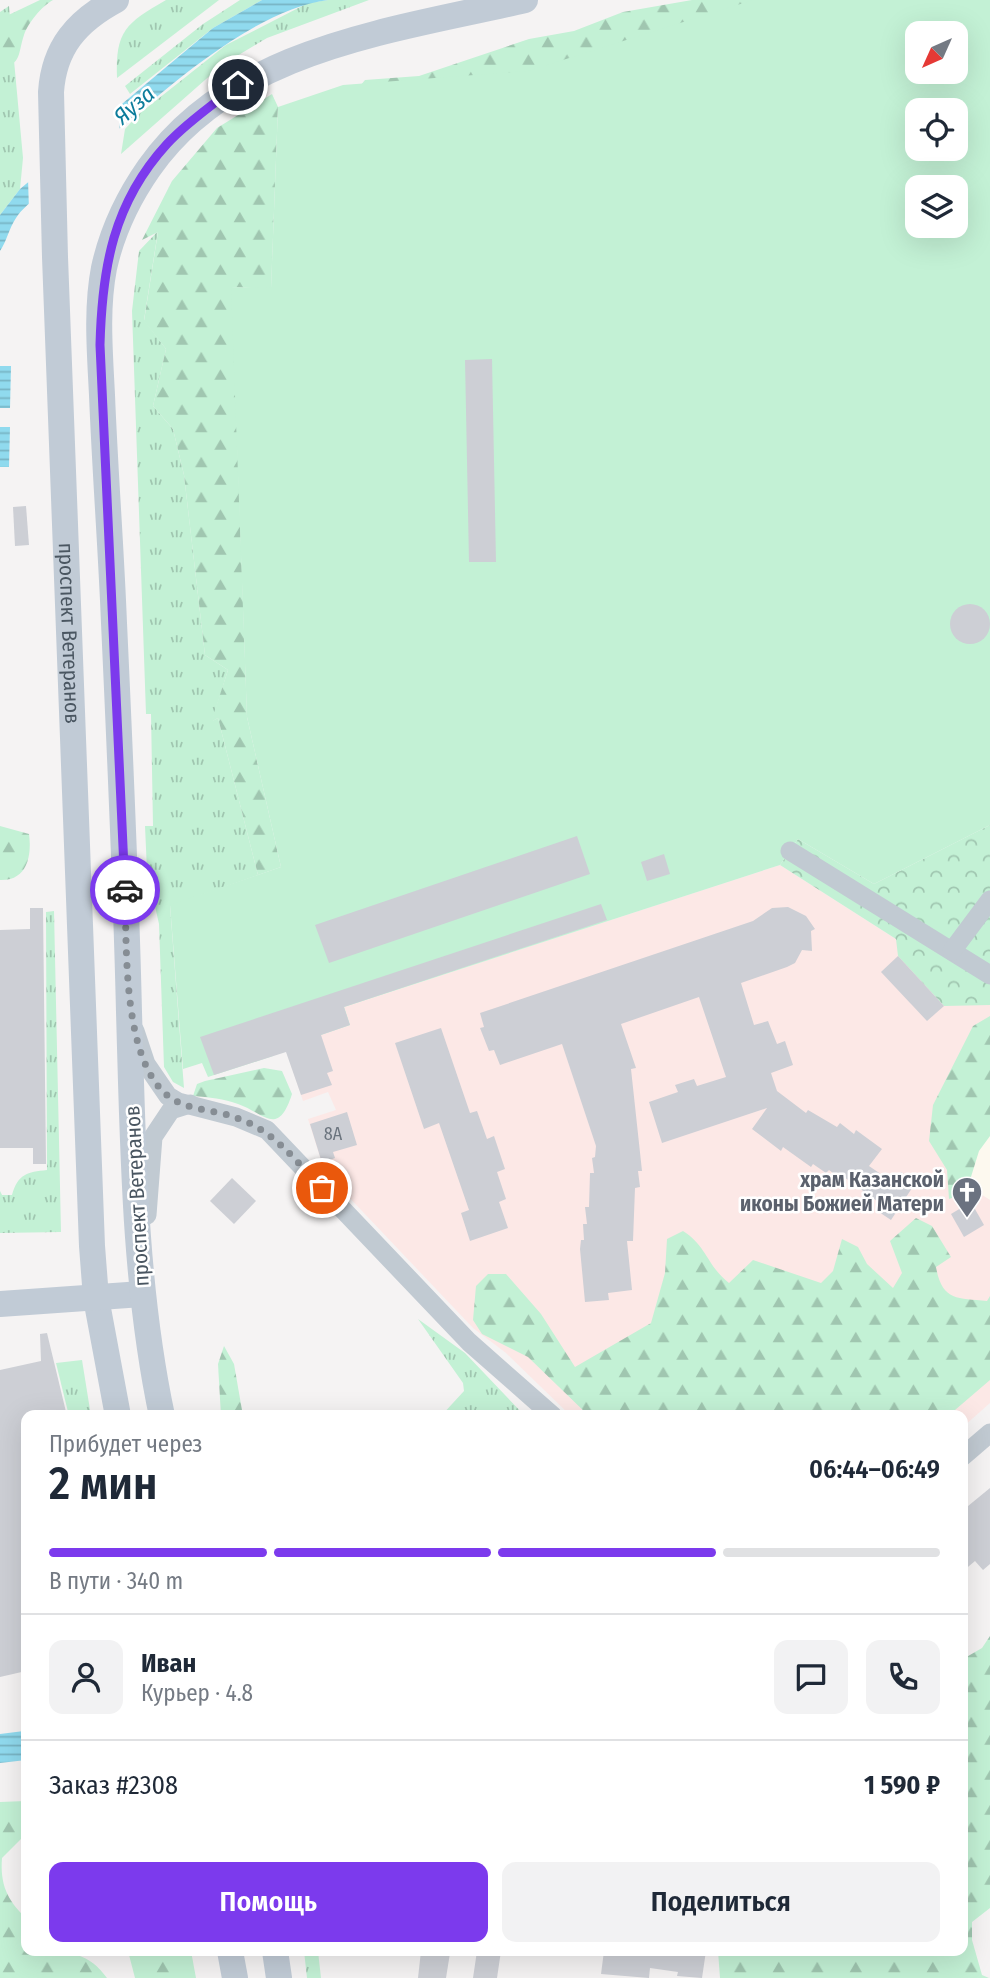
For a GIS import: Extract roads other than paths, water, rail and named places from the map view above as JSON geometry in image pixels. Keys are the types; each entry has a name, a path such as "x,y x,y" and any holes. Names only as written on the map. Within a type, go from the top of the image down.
{"main road":[{"name":"проспект Ветеранов","path":"116,0 81,23 62,47 52,76 52,131 87,1145 96,1298 117,1410"},
{"name":"проспект Ветеранов","path":"161,1410 142,1286 100,345 104,270 116,227 126,206 167,144 238,85 299,57 368,37 525,0"},
{"path":"0,1304 96,1298 142,1286"},
{"path":"231,1956 235,1978"},
{"path":"276,1956 279,1978"}],"street":[{"path":"790,851 990,975"},
{"path":"952,951 990,900"},
{"path":"129,1012 154,1080 168,1096 236,1117 267,1130 469,1342 546,1410"},
{"path":"142,1286 153,1137 171,1110 190,1104"},
{"path":"968,1452 990,1433"}],"water":[{"name":"Яуза","path":"262,0 328,0 295,8 261,23 193,68 27,205 14,222 0,251 0,215 20,189 213,28"},
{"path":"0,366 11,366 10,408 0,408"},
{"path":"0,427 10,427 9,467 0,467"},
{"path":"21,1731 21,1761 0,1763 0,1734"}],"place":[{"name":"храм Казанской иконы Божией Матери","path":"967,1219"}]}
